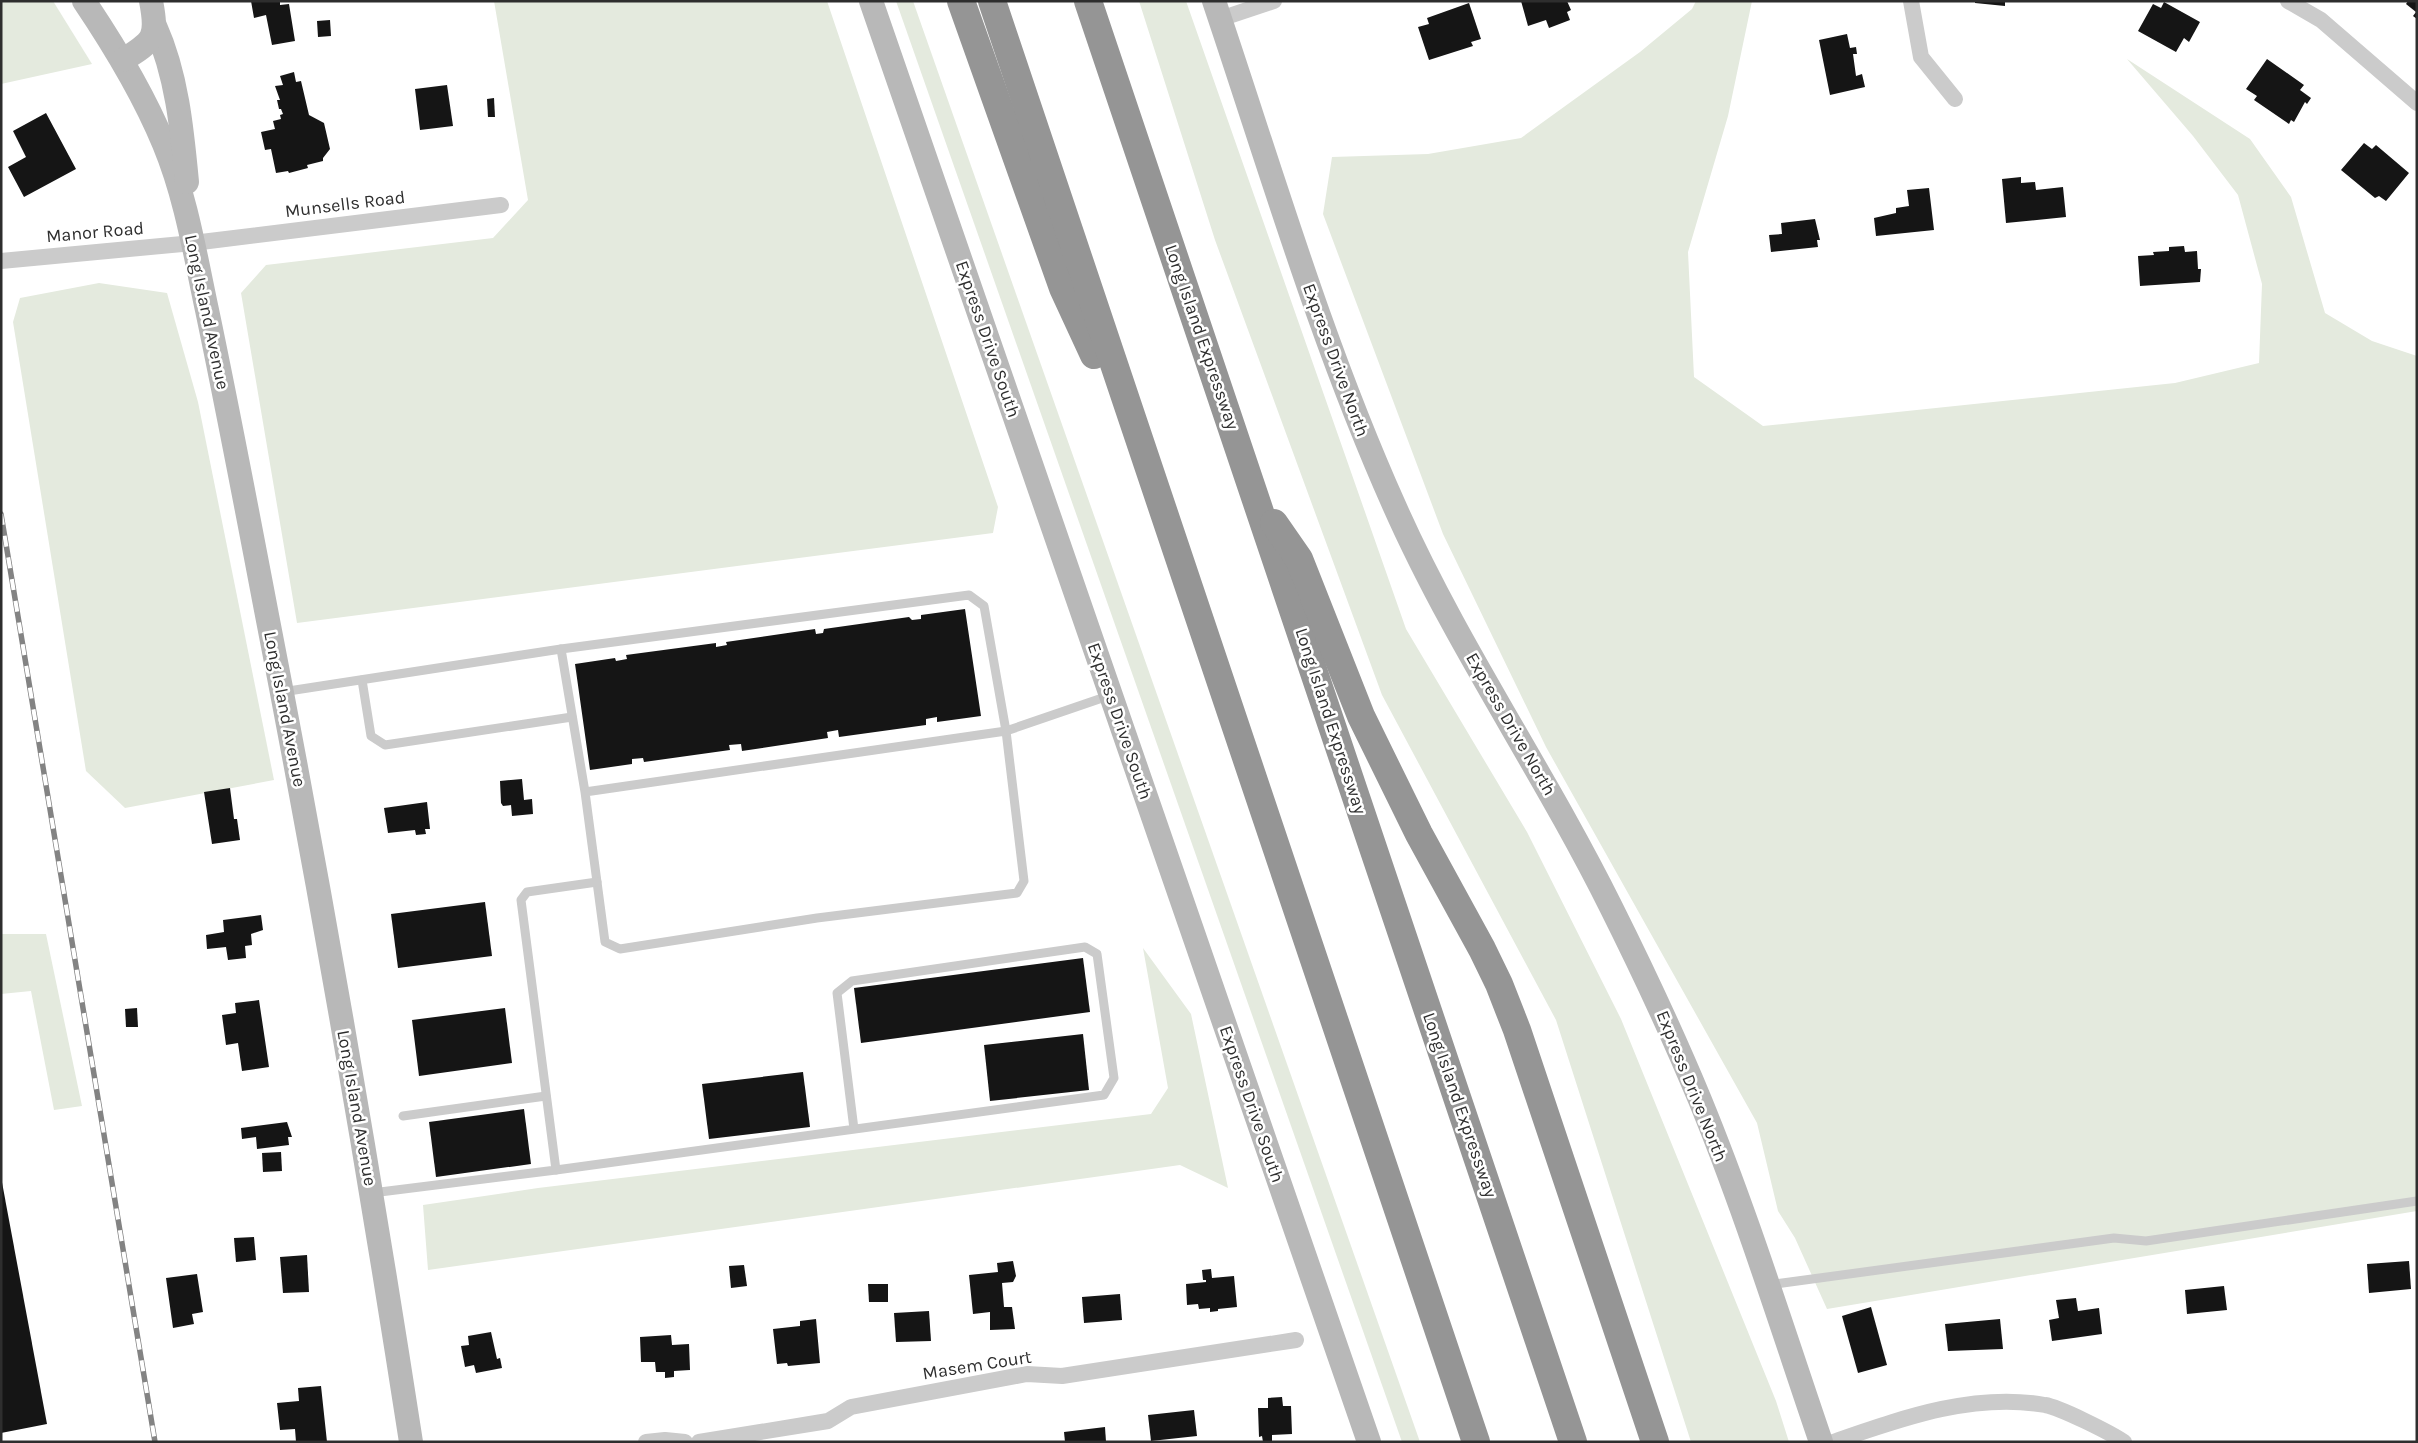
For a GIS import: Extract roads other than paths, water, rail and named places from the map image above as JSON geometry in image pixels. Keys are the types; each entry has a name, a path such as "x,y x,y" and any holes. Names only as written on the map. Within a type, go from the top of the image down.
{"highway":[{"path":"961,1 1063,288 1154,486"},
{"path":"992,1 1476,1442"},
{"name":"Long Island Expressway","path":"1088,1 1573,1442"},
{"path":"1255,494 1299,559 1365,724 1419,834 1499,984 1655,1442"}],"main road":[{"name":"Long Island Avenue","path":"84,1 123,60 152,115 174,168 193,243 282,692 372,1193 411,1442"},
{"path":"123,60 147,46 154,35 155,26 151,1"},
{"name":"Express Drive South","path":"871,1 1369,1442"},
{"name":"Express Drive North","path":"1217,10 1313,298 1365,439 1427,576 1462,642 1556,801 1657,1002 1701,1102 1821,1442"},
{"path":"155,26 167,52 182,130 193,243"}],"street":[{"path":"1217,10 1274,1"},
{"path":"1910,1 1921,57 1955,99"},
{"path":"2288,1 2322,20 2417,103"},
{"name":"Munsells Road","path":"193,243 502,205"},
{"name":"Manor Road","path":"1,261 193,243"},
{"name":"Masem Court","path":"699,1442 828,1422 851,1406 1027,1374 1062,1376 1296,1340"},
{"path":"1833,1442 1930,1411 2000,1400 2047,1405 2124,1442"},
{"path":"646,1442 665,1440 685,1442"}],"lane":[{"path":"282,692 561,649 969,595 984,606 1006,732 1024,881 1017,893 817,918 620,949 605,942 585,792 561,649"},
{"path":"362,680 371,736 385,745 572,717"},
{"path":"585,792 1006,732 1111,695"},
{"path":"556,1170 521,900 527,892 597,882"},
{"path":"372,1193 556,1170 1104,1095 1114,1078 1097,954 1085,946 852,981 837,993 854,1129"},
{"path":"403,1116 546,1096"},
{"path":"1767,1286 2114,1238 2146,1241 2417,1201"}],"railway":[{"path":"1,514 155,1442"}]}
